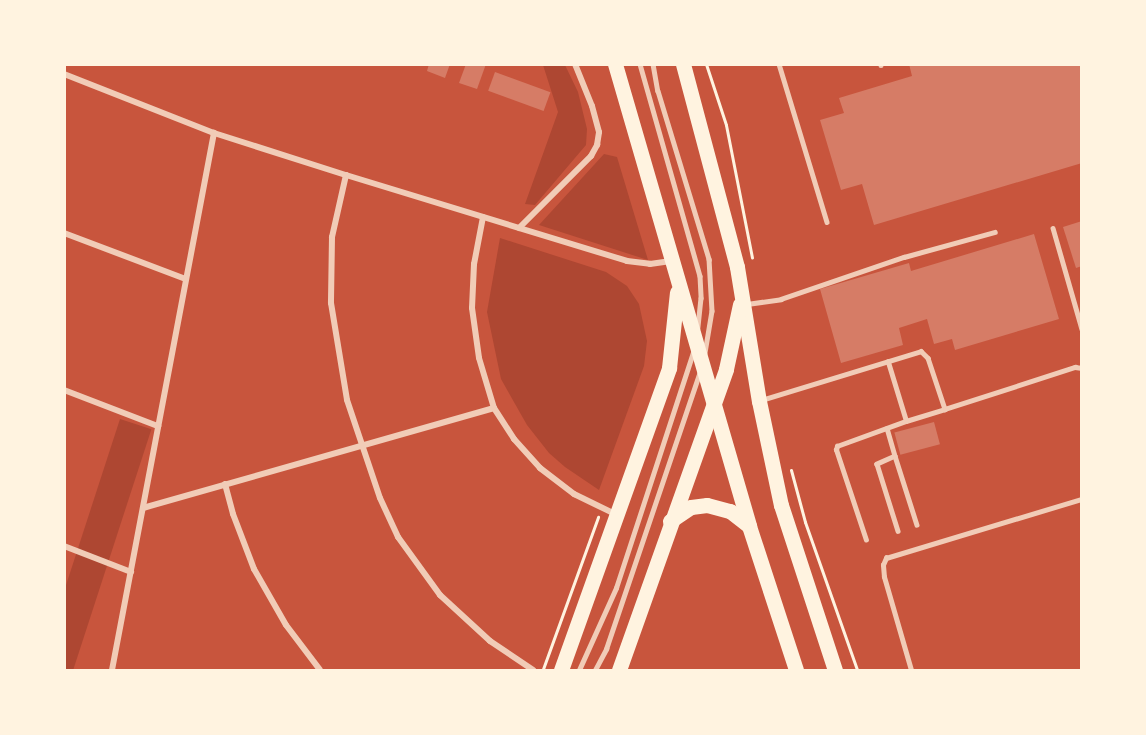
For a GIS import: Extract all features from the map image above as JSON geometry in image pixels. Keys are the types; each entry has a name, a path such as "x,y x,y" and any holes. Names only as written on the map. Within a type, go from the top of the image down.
{"main road":[{"path":"615,64 749,526 796,670"},
{"path":"683,64 743,297 759,401 781,505 835,670"},
{"path":"561,670 669,368 676,322 677,280"},
{"path":"619,670 670,521 714,403 743,297"},
{"path":"670,521 686,509 707,505 730,511 749,526"}],"street":[{"path":"519,228 591,156 597,145 599,132 592,106 575,64"},
{"path":"64,74 214,133 346,175 638,263 672,261"},
{"path":"112,670 214,133"},
{"path":"346,175 332,237 330,281 341,377 361,446 387,514 426,579 470,625 533,670"},
{"path":"483,217 474,264 472,308 478,358 494,408 514,439 540,468 574,494 616,514"},
{"path":"64,233 186,279"},
{"path":"64,390 158,426"},
{"path":"143,508 494,408"},
{"path":"225,484 233,514 254,569 286,625 320,670"},
{"path":"64,546 131,572"}],"lane":[{"path":"579,670 616,588 695,341 701,298 700,276 640,64"},
{"path":"595,670 606,649 702,362 712,312 710,267 656,85 653,64"},
{"path":"779,64 827,222"},
{"path":"1053,228 1082,329"},
{"path":"743,297 781,299 904,256 994,232"},
{"path":"759,401 921,351 926,353 945,409"},
{"path":"888,362 906,421"},
{"path":"866,540 836,450 837,446 906,421 1075,367 1081,368"},
{"path":"887,428 917,525"},
{"path":"895,456 877,464 898,531"},
{"path":"911,670 884,578 883,565 886,558 1082,499"}],"path":[{"path":"706,64 726,125 752,258"},
{"path":"789,464 805,522 857,670"},
{"path":"543,670 601,507"}],"shaded area":[{"path":"543,65 565,65 578,92 587,129 586,145 535,205 525,204 558,112"},
{"path":"604,154 617,157 648,260 539,225"},
{"path":"500,238 606,272 627,286 639,304 647,341 644,366 599,490 549,453 527,425 501,379 487,312"},
{"path":"120,419 151,429 73,670 64,670 64,591"}],"building":[{"path":"429,64 450,64 445,78 427,71"},
{"path":"466,64 486,64 477,89 459,83"},
{"path":"909,64 1082,64 1082,163 874,225 862,184 841,190 820,120 844,113 839,98 912,76"},
{"path":"495,72 550,92 544,111 488,91"},
{"path":"1082,221 1082,266 1076,268 1063,227"},
{"path":"1034,234 1059,319 955,350 952,339 934,344 927,319 899,328 903,345 841,363 820,289 909,263 911,271"},
{"path":"934,422 940,444 900,455 894,433"}]}
